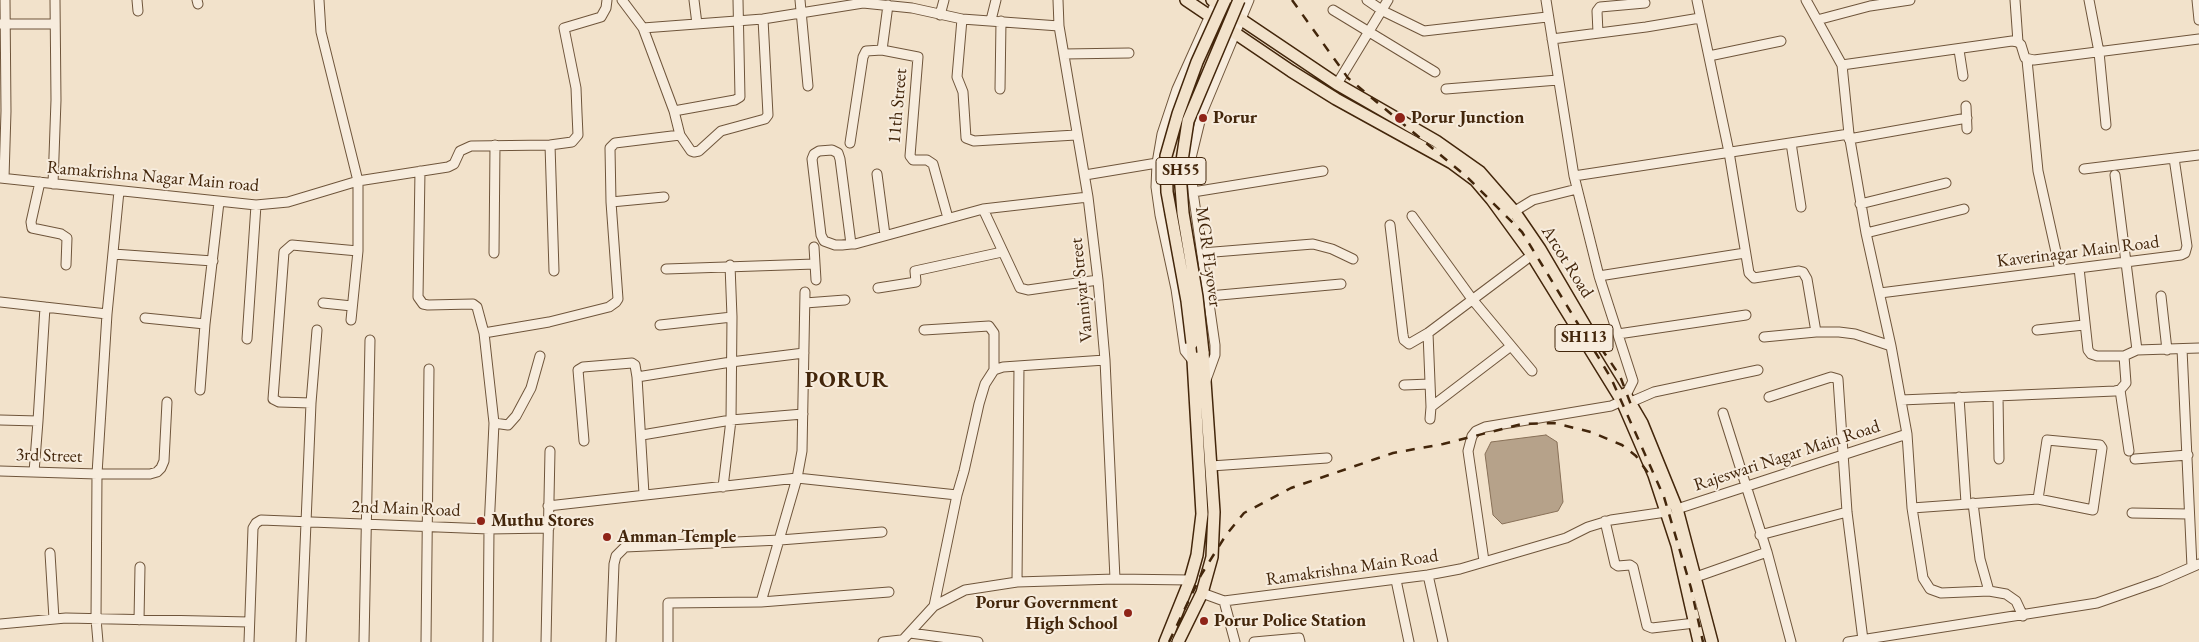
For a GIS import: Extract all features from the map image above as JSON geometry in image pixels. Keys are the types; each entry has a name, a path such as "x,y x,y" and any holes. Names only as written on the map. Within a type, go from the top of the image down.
{"main road":[{"name":"SH113","path":"1186,0 1234,32"},
{"name":"MGR FLyover","path":"1206,380 1197,297 1183,213 1180,174 1188,121 1239,0"},
{"name":"SH113","path":"1218,1 1241,18"},
{"name":"MGR FLyover","path":"1193,361 1187,301 1167,192 1166,156 1178,114 1218,1"},
{"name":"Arcot Road","path":"1241,18 1337,84 1454,153 1480,172 1536,252 1604,366 1626,399 1654,475 1671,510 1696,577 1712,642"},
{"name":"Arcot Road","path":"1234,32 1336,99 1452,163 1475,180 1510,214"},
{"name":"SH55","path":"1165,642 1190,580 1197,554 1202,514 1193,361"},
{"name":"SH55","path":"1178,642 1202,592 1212,557 1214,512 1206,380"},
{"name":"Arcot Road","path":"1671,510 1699,642"}],"street":[{"path":"2,178 2,24 5,0"},
{"path":"53,184 56,100 55,0"},
{"path":"137,0 138,11"},
{"path":"319,0 322,32 358,181 358,251 351,320"},
{"name":"Ramakrishna Nagar Main road","path":"2,178 256,205 288,202 358,181 452,166 460,151 465,148 495,145 550,145 572,142 578,135 576,88 564,28 601,17 606,8 607,0"},
{"path":"622,0 643,28 674,111 680,135 692,151 697,152 721,131 767,118 769,110 763,19"},
{"path":"694,0 697,24"},
{"path":"674,111 735,100 740,97 738,0"},
{"path":"800,0 808,86"},
{"path":"940,15 944,0"},
{"path":"991,20 996,0"},
{"name":"Vanniyar Street","path":"1058,0 1059,26 1076,135 1085,175 1098,280 1105,360 1115,579"},
{"path":"1206,380 1215,356 1209,296 1192,192 1191,158 1202,113 1234,32 1249,0"},
{"path":"1367,0 1382,10 1424,31 1547,17"},
{"path":"1337,84 1388,0"},
{"path":"1546,0 1547,17 1574,176 1600,276 1633,381 1626,399"},
{"path":"1697,0 1729,152 1749,273 1754,278 1799,271 1806,276 1816,332"},
{"path":"1806,0 1842,65 1849,136 1860,204 1892,346 1907,434 1912,508 1923,578 1930,589 1941,593 1989,591 2006,594 2013,598 2023,616"},
{"path":"1817,20 1870,6 1910,0"},
{"path":"2015,0 2018,42 2022,46 2024,58 2028,60 2038,171 2060,270"},
{"path":"2089,0 2099,52 2106,125"},
{"path":"2197,0 2199,20"},
{"path":"1193,361 1185,351 1176,289 1160,215 1156,187 1157,163 1162,134 1184,71 1209,15 1218,1"},
{"path":"643,28 763,19 863,2 888,5 912,4 940,15 962,19 1059,26"},
{"path":"1598,33 1597,11 1600,7 1645,3"},
{"name":"11th Street","path":"888,5 882,50 918,57 910,156 913,160 927,160 933,164 948,218"},
{"path":"1333,10 1435,72"},
{"path":"1552,39 1700,18"},
{"path":"962,19 957,77 963,92 966,138 974,141 1076,135"},
{"path":"1000,89 1001,21"},
{"path":"2,24 55,24"},
{"path":"2028,60 2199,39"},
{"path":"1708,56 1782,41"},
{"path":"1842,65 2018,42"},
{"path":"850,143 864,54 869,49 882,50"},
{"path":"1960,50 1963,76"},
{"path":"1064,54 1129,53"},
{"path":"1184,71 1213,84"},
{"path":"1446,89 1558,80"},
{"path":"1966,106 1967,129"},
{"path":"1574,176 1791,142 1849,136 1967,118"},
{"path":"484,333 549,322 609,307 616,302 618,299 611,202 610,150 612,145 680,135"},
{"path":"1791,142 1800,207"},
{"path":"494,252 495,145"},
{"path":"550,145 554,272"},
{"path":"852,244 840,158 838,153 832,150 819,151 814,154 812,160 821,235 824,241 835,245 852,244 983,209 1088,197"},
{"path":"2084,168 2199,155"},
{"name":"Kaverinagar Main Road","path":"1880,293 2181,255 2185,252 2187,246 2174,158"},
{"path":"1085,175 1157,163"},
{"path":"420,171 418,297 423,304 428,305 473,304 477,307 484,333 494,423 489,528 488,642"},
{"path":"1192,192 1323,171"},
{"path":"878,174 885,235"},
{"path":"2115,175 2137,350"},
{"path":"40,182 31,225 34,229 61,234 66,238 66,266"},
{"path":"1860,204 1946,183"},
{"path":"1510,214 1533,200 1577,189"},
{"path":"98,642 96,619 97,474 107,314 119,191"},
{"path":"611,202 664,197"},
{"path":"200,390 205,324 219,202"},
{"path":"246,339 256,205"},
{"path":"983,209 1017,286 1024,290 1098,280"},
{"path":"1866,233 1964,209"},
{"path":"1412,216 1472,299 1532,371"},
{"path":"1390,225 1404,340 1412,344 1428,334 1536,252"},
{"path":"1202,253 1313,244 1332,249 1352,259"},
{"path":"311,403 279,402 273,399 284,252 292,245 358,251"},
{"path":"814,247 816,280"},
{"path":"878,288 916,282 915,271 1002,252"},
{"path":"1600,276 1745,253"},
{"path":"113,254 213,262"},
{"path":"666,269 730,265 815,264"},
{"path":"723,487 731,420 732,317 730,265"},
{"path":"2079,268 2084,325 2088,350 2091,354 2097,356 2124,356 2137,350 2199,348"},
{"path":"1209,296 1341,284"},
{"path":"761,602 797,478 802,451 805,292"},
{"path":"2161,296 2166,350"},
{"path":"805,303 846,300"},
{"path":"0,302 107,314"},
{"path":"323,303 352,306"},
{"path":"34,472 45,307"},
{"path":"1618,334 1746,315"},
{"path":"660,325 732,317"},
{"path":"144,318 205,324"},
{"path":"2037,330 2084,325"},
{"path":"924,330 989,326 994,333 994,370 985,384 979,404 957,495 934,606"},
{"path":"301,642 311,403 317,330"},
{"path":"1764,337 1816,332 1855,334 1892,346"},
{"path":"1428,334 1430,419"},
{"path":"364,642 370,340"},
{"path":"1431,407 1511,346"},
{"path":"1848,642 2097,603 2195,566 2188,514 2188,455 2182,349"},
{"path":"637,377 804,353"},
{"path":"494,423 508,425 516,416 531,388 540,356"},
{"path":"1901,400 2120,390 2126,383 2124,356"},
{"path":"994,370 1003,367 1105,360"},
{"path":"584,441 579,368 632,363 635,365 637,377 642,434 644,494"},
{"path":"1017,582 1019,366"},
{"path":"426,642 429,369"},
{"path":"1484,561 1468,451 1472,436 1476,431 1485,427 1611,406 1626,399 1654,392 1758,370"},
{"path":"1769,397 1831,377 1837,378 1839,382 1847,512 1863,640"},
{"path":"1404,385 1430,384"},
{"path":"2120,390 2132,455 2188,455"},
{"path":"1998,396 1999,459"},
{"path":"1959,397 1970,503 1980,559 1989,591"},
{"name":"3rd Street","path":"0,471 97,474 150,474 157,472 164,461 167,402"},
{"path":"1723,413 1760,535 1767,552 1791,642"},
{"path":"642,434 731,420 802,414"},
{"path":"0,420 38,421"},
{"name":"Rajeswari Nagar Main Road","path":"1605,522 1671,510 1907,434"},
{"path":"1912,508 2038,499 2093,510 2102,448 2100,446 2047,440 2038,499"},
{"path":"546,642 550,451"},
{"path":"1211,466 1327,458"},
{"path":"548,506 797,478 957,495"},
{"path":"1760,535 1847,512"},
{"path":"2132,513 2188,514"},
{"name":"2nd Main Road","path":"249,622 253,528 256,523 262,520 489,528 549,528"},
{"path":"1605,522 1616,564 1618,566 1630,565 1634,567 1647,626 1652,628 1695,623"},
{"name":"Ramakrishna Main Road","path":"1224,601 1396,580 1460,569 1566,538 1576,532 1605,522"},
{"path":"611,642 614,564 616,556 625,547 780,540 882,532"},
{"path":"1696,577 1767,552"},
{"path":"50,553 54,620"},
{"path":"138,620 140,566"},
{"path":"1428,575 1443,642"},
{"path":"883,642 901,641 910,634 934,606 965,590 1017,582 1115,579 1190,580"},
{"path":"1396,580 1409,642"},
{"path":"668,642 668,603 761,602 889,592"},
{"path":"1202,592 1224,601 1235,642"},
{"path":"0,624 96,619 249,622 249,642"},
{"path":"910,634 978,642"},
{"path":"1254,642 1299,638 1300,642"}],"shaded area":[{"path":"1546,435 1557,442 1563,502 1558,511 1502,524 1493,515 1485,454 1491,442"}],"railway":[{"path":"1292,0 1348,78 1467,177 1522,232 1611,378 1664,497 1691,588 1703,642"},
{"path":"1601,348 1620,376 1633,410"},
{"path":"1169,642 1201,575 1226,535 1244,513 1291,488 1393,453 1443,444 1522,424 1554,423 1591,432 1622,445 1636,456 1648,473"}],"place":[{"name":"Porur","path":"1203,118"},
{"name":"Porur Junction","path":"1400,118"},
{"name":"Muthu Stores","path":"481,521"},
{"name":"Amman Temple","path":"607,537"},
{"name":"Porur Government High School","path":"1128,613"},
{"name":"Porur Police Station","path":"1204,621"}],"district":[{"name":"PORUR","path":"847,381"}]}
